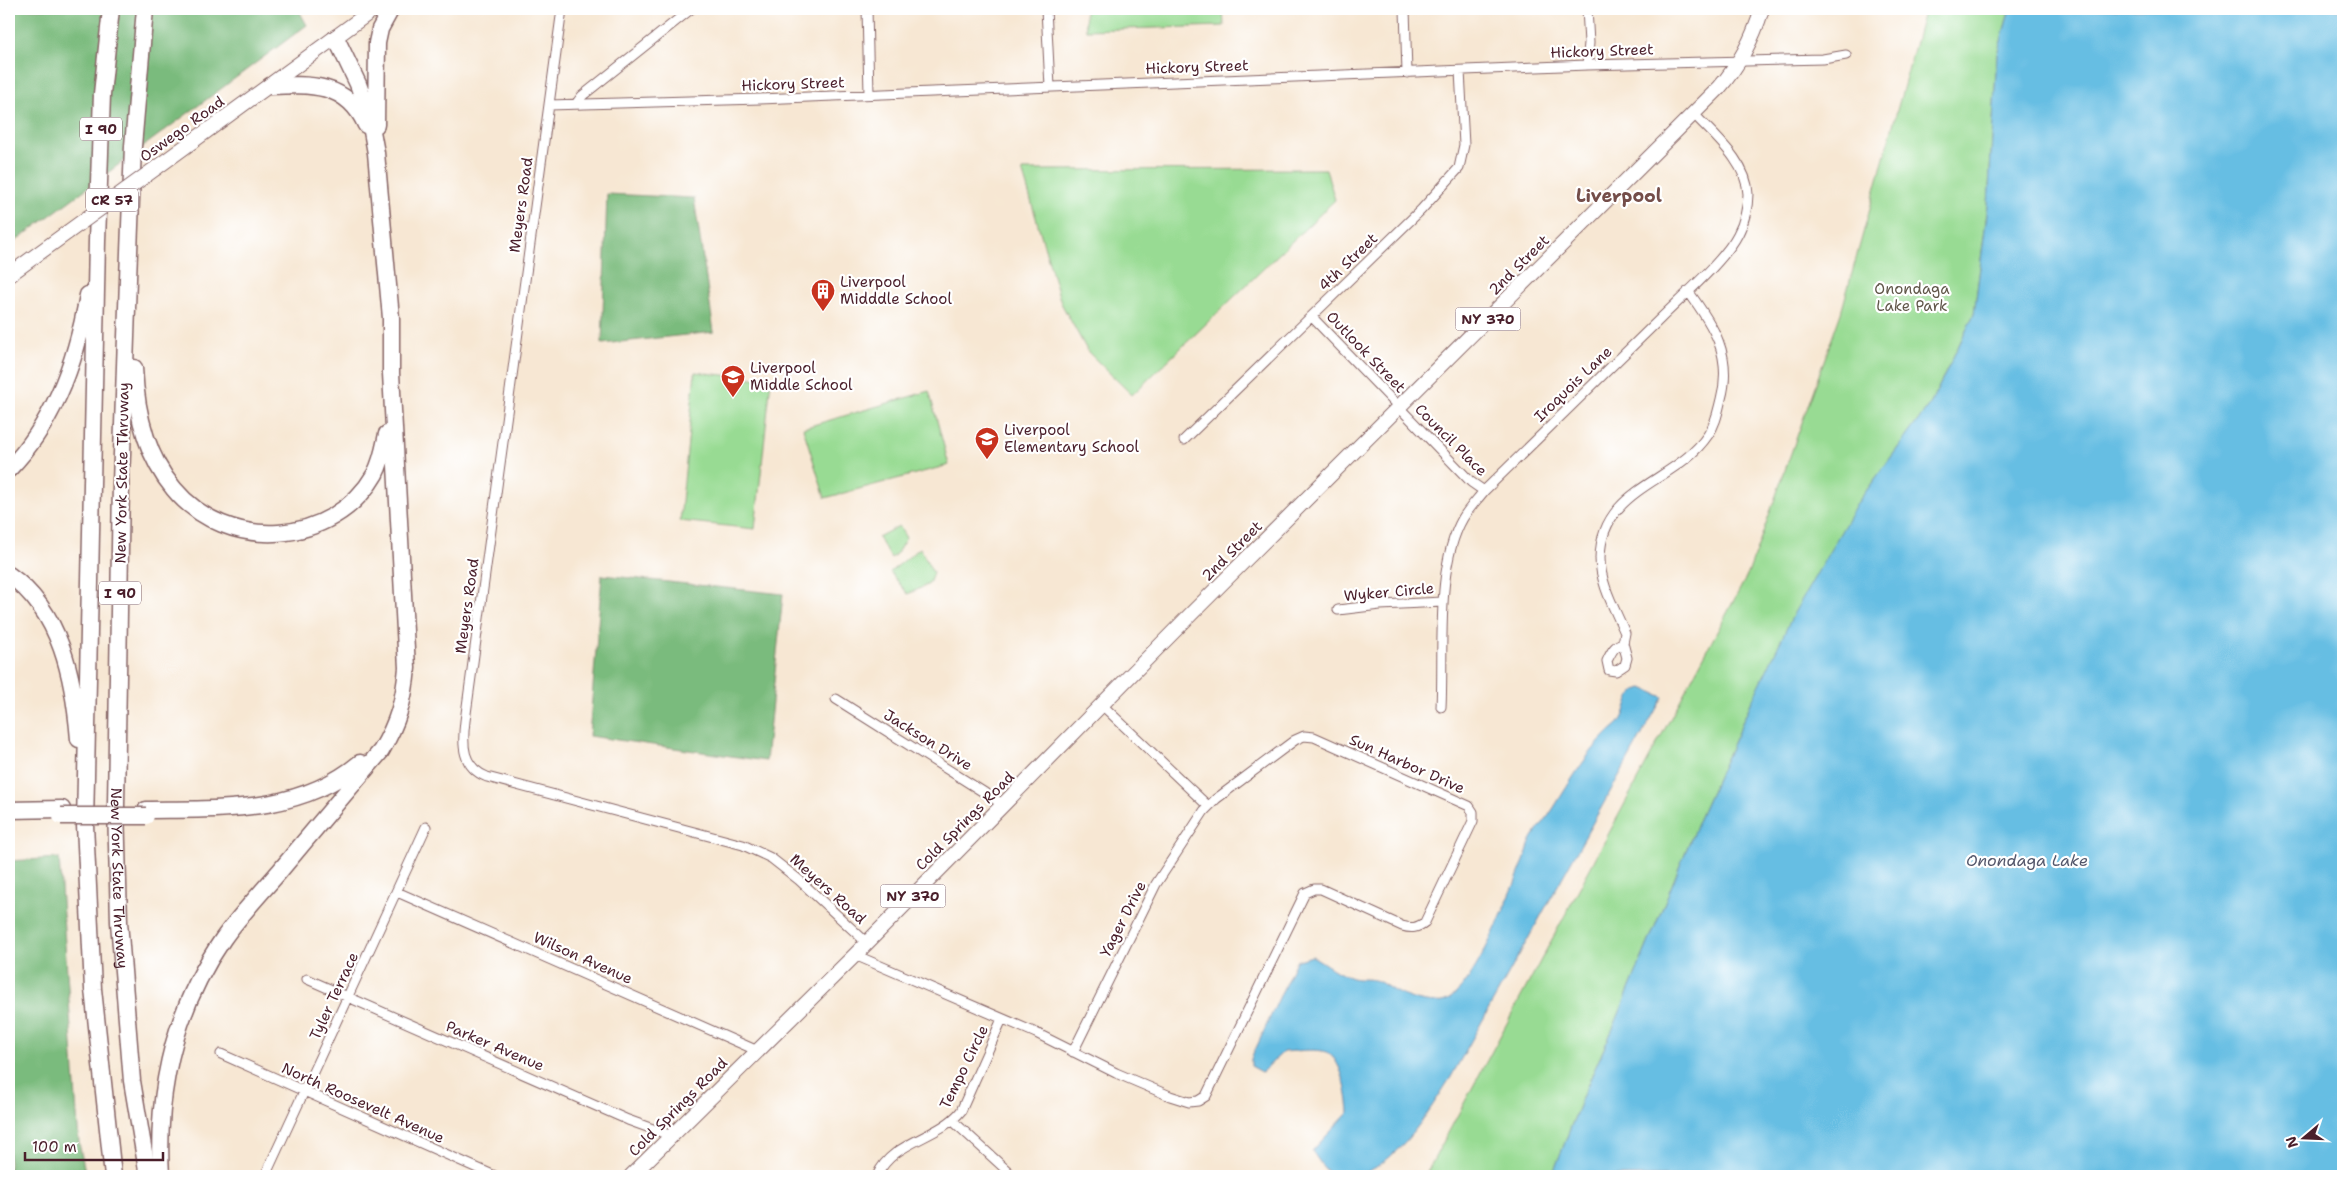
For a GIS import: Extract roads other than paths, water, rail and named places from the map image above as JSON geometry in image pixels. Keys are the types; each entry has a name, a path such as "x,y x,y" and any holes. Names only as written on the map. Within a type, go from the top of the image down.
{"highway":[{"name":"New York State Thruway","path":"111,9 102,94 97,240 85,792 87,894 93,989 113,1176"},
{"name":"New York State Thruway","path":"145,9 133,146 128,279 121,493 116,805 119,922 132,1081 148,1176"},
{"path":"161,1176 160,1111 166,1072 182,1014 195,986 223,939 381,751 396,726 405,695 407,668 391,373 391,318 376,153 378,43 380,30 391,9"},
{"path":"336,38 358,84 366,107 376,153"},
{"path":"270,86 315,85 333,90 350,102 362,117 376,153"},
{"path":"9,469 41,429 57,400 72,364 82,326 97,240"},
{"path":"146,813 264,805 303,796 343,777 363,760 379,741 395,704 399,674 382,312 386,259"},
{"path":"128,279 132,300 135,387 141,419 151,452 161,472 175,490 197,510 217,522 240,530 261,534 284,533 306,529 326,522 342,511 360,494 375,473 383,455 387,434"},
{"path":"9,575 36,599 50,620 60,643 72,687 85,792"},
{"path":"9,810 62,813 225,815 267,811 308,802 340,788 363,771"},
{"path":"9,817 62,813"}],"main road":[{"name":"Oswego Road","path":"9,275 374,9"},
{"name":"2nd Street","path":"1191,614 1719,88 1741,60 1755,32 1762,9"},
{"name":"Cold Springs Road","path":"631,1176 867,943 1191,614"}],"street":[{"name":"Meyers Road","path":"562,9 465,721 463,742 465,755 472,768 487,777 743,845 771,858 800,880 867,943"},
{"path":"576,104 691,9"},
{"path":"867,9 869,94"},
{"path":"1046,9 1050,87"},
{"path":"1405,9 1407,73"},
{"path":"1587,9 1589,42 1587,65"},
{"name":"Hickory Street","path":"549,105 1587,65 1823,59 1846,55"},
{"name":"4th Street","path":"1184,440 1421,210 1459,168 1464,145 1460,71"},
{"name":"Iroquois Lane","path":"1441,706 1443,602 1448,562 1457,530 1470,507 1484,491 1688,291 1727,250 1738,235 1746,215 1747,184 1742,171 1726,148 1694,114"},
{"path":"1623,643 1625,633 1601,576 1600,557 1603,536 1611,516 1621,503 1692,453 1708,435 1714,424 1724,388 1723,352 1711,322 1688,291"},
{"name":"Outlook Street","path":"1312,317 1399,407"},
{"name":"Council Place","path":"1399,407 1471,482 1484,491"},
{"name":"Wyker Circle","path":"1338,610 1380,605 1443,602"},
{"name":"Jackson Drive","path":"836,700 1004,805"},
{"path":"1102,705 1208,806"},
{"name":"Sun Harbor Drive","path":"1073,1052 1170,1096 1189,1102 1198,1101 1206,1096 1237,1036 1305,893 1314,889 1320,889 1402,926 1419,927 1425,922 1473,821 1473,812 1469,806 1314,737 1304,736 1295,740 1208,806"},
{"name":"Yager Drive","path":"1073,1052 1156,884 1208,806"},
{"name":"Tyler Terrace","path":"265,1176 349,998 426,827"},
{"name":"Wilson Avenue","path":"397,892 758,1050"},
{"path":"855,955 1073,1052"},
{"name":"Parker Avenue","path":"307,979 628,1120 672,1136"},
{"name":"Tempo Circle","path":"877,1176 888,1158 937,1132 953,1121 961,1111 1002,1019"},
{"name":"North Roosevelt Avenue","path":"221,1054 495,1176"},
{"path":"953,1121 1013,1176"}],"water":[{"name":"Onondaga Lake","path":"2010,9 2343,9 2343,1176 1552,1176 1584,1093 1615,1024 1699,819 1794,613 1858,502 1931,403 1974,314 1988,205 1997,54"},
{"path":"1643,688 1663,697 1451,1077 1418,1126 1389,1158 1372,1169 1355,1176 1332,1175 1322,1166 1312,1151 1349,1112 1343,1077 1335,1060 1330,1054 1323,1051 1283,1052 1262,1072 1251,1066 1251,1059 1296,961 1312,956 1347,976 1355,979 1378,981 1399,994 1430,1003 1442,1002 1454,995 1466,982 1490,940 1533,837 1589,754 1621,720 1632,694"}],"place":[{"name":"Liverpool Midddle School","path":"823,312"},
{"name":"Liverpool Middle School","path":"733,398"},
{"name":"Liverpool Elementary School","path":"987,460"}],"district":[{"name":"Liverpool","path":"1619,196"}],"park label":[{"name":"Onondaga Lake Park","path":"1912,298"}]}
